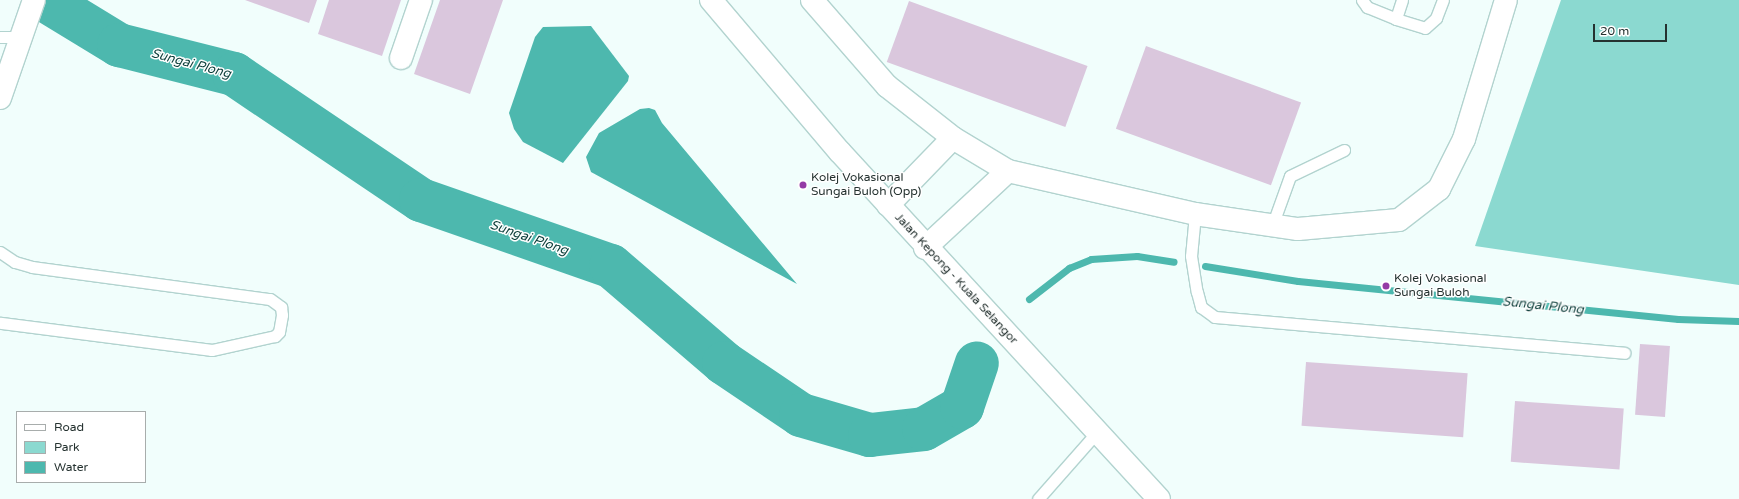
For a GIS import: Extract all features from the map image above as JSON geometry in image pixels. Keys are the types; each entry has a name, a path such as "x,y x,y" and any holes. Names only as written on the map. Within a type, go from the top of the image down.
{"main road":[{"path":"401,58 421,0"},
{"name":"Jalan Kepong - Kuala Selangor","path":"711,0 768,70 925,248 1159,499"},
{"path":"812,0 887,86 953,138 1008,171 1195,214 1298,229 1399,220 1439,189 1464,138 1506,0"},
{"path":"0,98 32,6"},
{"path":"888,205 953,138"},
{"path":"925,248 1008,171"}],"lane":[{"path":"1362,0 1367,7 1396,19 1425,28 1436,18 1443,0"},
{"path":"1396,19 1402,0"},
{"path":"0,37 21,37"},
{"path":"1272,226 1290,176 1344,150"},
{"path":"1195,214 1191,256 1197,292 1201,308 1215,318 1624,353"},
{"path":"0,252 15,262 32,267 270,299 281,307 282,315 281,326 275,336 212,350 0,323"},
{"path":"1038,499 1097,432"}],"green space":[{"path":"1561,0 1739,0 1739,285 1475,246"}],"water":[{"path":"591,26 629,76 628,81 563,163 523,142 514,129 509,113 535,37 543,27"},
{"path":"649,108 655,110 662,123 797,284 591,172 586,157 599,133 640,109"}],"building":[{"path":"245,0 317,0 309,23"},
{"path":"329,0 401,0 382,56 318,34"},
{"path":"440,0 503,0 470,94 414,74"},
{"path":"909,1 1088,66 1065,127 887,62"},
{"path":"1146,46 1301,102 1271,185 1116,129"},
{"path":"1640,344 1670,346 1665,417 1635,415"},
{"path":"1306,362 1468,373 1463,437 1302,426"},
{"path":"1515,401 1624,409 1619,469 1511,462"}],"waterway":[{"name":"Sungai Plong","path":"45,0 119,45 234,74 421,200 611,266 724,363 801,415 870,435 924,429 962,407 977,363"},
{"name":"Sungai Plong","path":"1029,299 1069,268 1091,259 1137,256 1174,262"},
{"name":"Sungai Plong","path":"1205,266 1298,281 1678,319 1739,321"}],"place":[{"name":"Kolej Vokasional Sungai Buloh (Opp)","path":"803,185"},
{"name":"Kolej Vokasional Sungai Buloh","path":"1386,286"}]}
